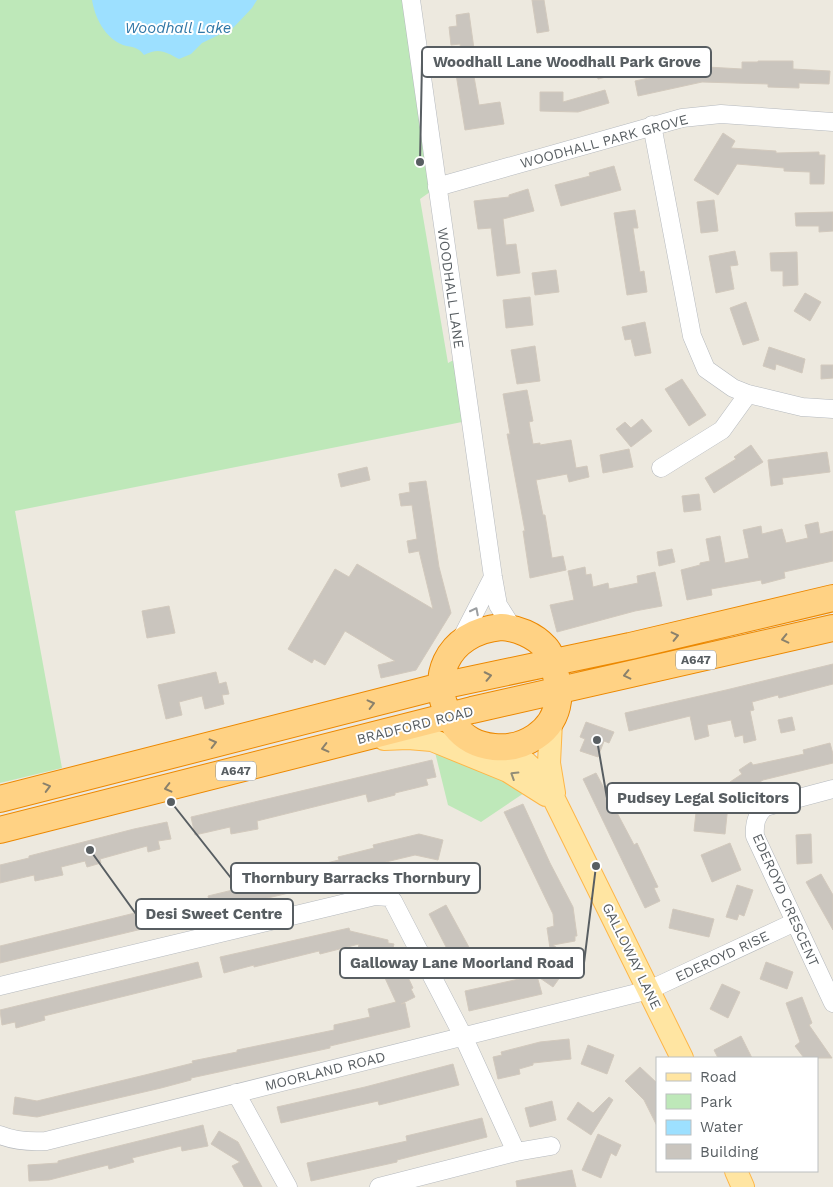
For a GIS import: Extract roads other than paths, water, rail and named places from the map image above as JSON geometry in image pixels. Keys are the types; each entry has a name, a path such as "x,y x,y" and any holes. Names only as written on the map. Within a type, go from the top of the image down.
{"highway":[{"name":"A647","path":"0,799 441,686 630,646 833,598"},
{"path":"501,627 523,632 546,647 552,662 559,691 558,702 551,722 527,742 509,747 488,746 467,739 454,724 450,716 440,678 449,655 458,645 480,630 501,627"},
{"name":"BRADFORD ROAD","path":"0,830 450,716 833,628"}],"main road":[{"name":"GALLOWAY LANE","path":"551,722 550,763 555,801"},
{"path":"352,741 408,738 432,740 508,771 555,801"},
{"name":"GALLOWAY LANE","path":"509,747 538,774 555,801 682,1057"},
{"path":"736,1172 743,1187"}],"street":[{"name":"WOODHALL LANE","path":"411,0 493,577 498,606 512,628"},
{"name":"WOODHALL PARK GROVE","path":"437,187 682,118 721,114 833,122"},
{"path":"652,125 692,336 706,369 733,388 748,394 802,407 833,409"},
{"path":"661,468 722,430 748,394"},
{"path":"458,645 493,577"},
{"name":"EDEROYD CRESCENT","path":"833,789 771,805 760,812 754,827 755,836 833,1003"},
{"path":"0,986 382,896 389,897 393,901 463,1036 516,1152"},
{"name":"EDEROYD RISE","path":"649,990 795,922"},
{"name":"MOORLAND ROAD","path":"0,1135 30,1142 46,1141 649,990"},
{"path":"236,1093 288,1187"},
{"path":"379,1187 516,1152 551,1146"}],"water":[{"name":"Woodhall Lake","path":"92,0 257,0 233,28 202,43 191,54 179,59 158,51 144,55 137,49 123,45 111,38 98,20"}],"place":[{"name":"Woodhall Lane Woodhall Park Grove","path":"420,162"},
{"name":"Pudsey Legal Solicitors","path":"597,740"},
{"name":"Thornbury Barracks Thornbury","path":"171,802"},
{"name":"Desi Sweet Centre","path":"90,850"},
{"name":"Galloway Lane Moorland Road","path":"596,866"}]}
